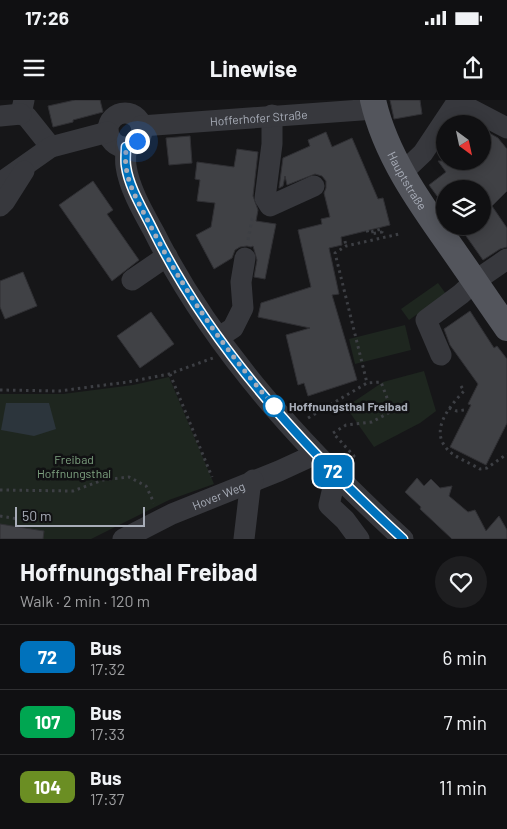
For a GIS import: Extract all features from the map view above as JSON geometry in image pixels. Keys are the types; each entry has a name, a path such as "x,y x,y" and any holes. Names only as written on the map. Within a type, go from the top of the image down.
{"main road":[{"name":"Hauptstraße","path":"374,104 384,134 402,173 427,213 507,328"}],"street":[{"path":"402,173 423,153 457,102 507,128"},
{"name":"Hofferhofer Straße","path":"130,113 272,115 374,104"},
{"path":"0,116 23,107 27,117 51,147"},
{"path":"130,113 140,137 137,141 126,147 117,145 113,142 108,132 111,121 119,114 130,113"},
{"path":"272,115 272,144 265,198 270,206 314,186"},
{"path":"0,183 51,147 108,132"},
{"path":"126,147 128,178 141,206 185,288 223,344 292,428 336,475 403,539"},
{"path":"0,206 30,161"},
{"path":"132,280 167,256"},
{"path":"223,344 243,308 241,282 245,258"},
{"path":"441,355 426,320 462,294 475,281 507,259"},
{"name":"Hover Weg","path":"122,539 172,514 254,480 275,464 316,454"},
{"path":"336,475 329,505 345,520 359,539"},
{"path":"244,539 250,488 254,480"}],"path":[{"path":"245,258 252,219 270,206"},
{"path":"367,230 368,233 382,229 382,232 371,234"},
{"path":"367,383 335,254 346,246 399,234"},
{"path":"345,241 346,246"},
{"path":"0,390 59,391 128,382 170,374 215,358 223,344"},
{"path":"170,374 219,494"},
{"path":"292,428 367,383 381,382 392,411 372,422 346,425 333,433"},
{"path":"461,386 464,391 449,408 441,424 441,440 447,449 480,469 486,468 507,454"},
{"path":"449,408 457,411 464,410"},
{"path":"0,490 73,491 103,480 128,477 146,486 154,505"},
{"path":"0,516 18,519"}],"green space":[{"path":"438,283 446,294 409,320 401,309"},
{"path":"405,325 411,350 355,364 349,339"},
{"path":"424,371 436,411 420,423 374,447 346,407 383,382"},
{"name":"Freibad Hoffnungsthal","path":"169,377 214,484 169,500 91,539 0,539 0,394 63,394 133,385"}],"shaded area":[{"path":"6,403 49,403 56,429 34,436 1,430"}],"building":[{"path":"75,100 100,100 103,112 53,127 48,106"},
{"path":"390,100 420,100 422,114 394,119"},
{"path":"326,132 332,147 352,138 378,199 383,198 390,225 341,237 342,245 329,248 339,294 332,295 357,380 308,396 304,383 298,385 286,335 310,328 258,317 261,303 311,287 298,230 322,224 321,219 330,217 324,193 326,181 322,176 315,174 287,185 285,176 283,186 279,188 283,158 310,146 308,140"},
{"path":"491,134 498,138 507,149 507,191 492,206 507,228 507,247 500,249 483,260 465,235 491,235 491,180 436,180 436,195 429,185 446,172 445,170 491,170"},
{"path":"190,136 192,163 169,165 166,138"},
{"path":"237,149 258,152 253,196 258,210 256,221 276,224 265,279 254,277 257,260 253,246 240,247 235,250 232,258 214,269 196,235 211,227 215,203 197,201 200,180 195,179 197,162 234,167"},
{"path":"93,181 113,210 107,214 139,260 112,281 59,205"},
{"path":"23,272 37,306 5,319 0,307 0,281"},
{"path":"470,311 494,348 497,346 507,359 507,423 486,465 450,447 471,405 468,404 478,384 450,345 444,329"},
{"path":"151,312 174,344 140,368 117,336"},
{"path":"417,478 424,486 431,479 440,488 452,486 449,496 468,512 475,510 486,531 499,516 507,530 507,539 452,539 405,492"},
{"path":"0,524 44,531 43,539 0,539"}],"bus line":[{"name":"72","path":"126,147 128,178 158,241 201,313 236,361 292,428 336,475 403,539"}],"place":[{"name":"Hoffnungsthal Freibad","path":"274,406"}],"route":[{"path":"137,141 133,145 126,147 128,178 158,241 201,313 236,361 274,406"}]}
